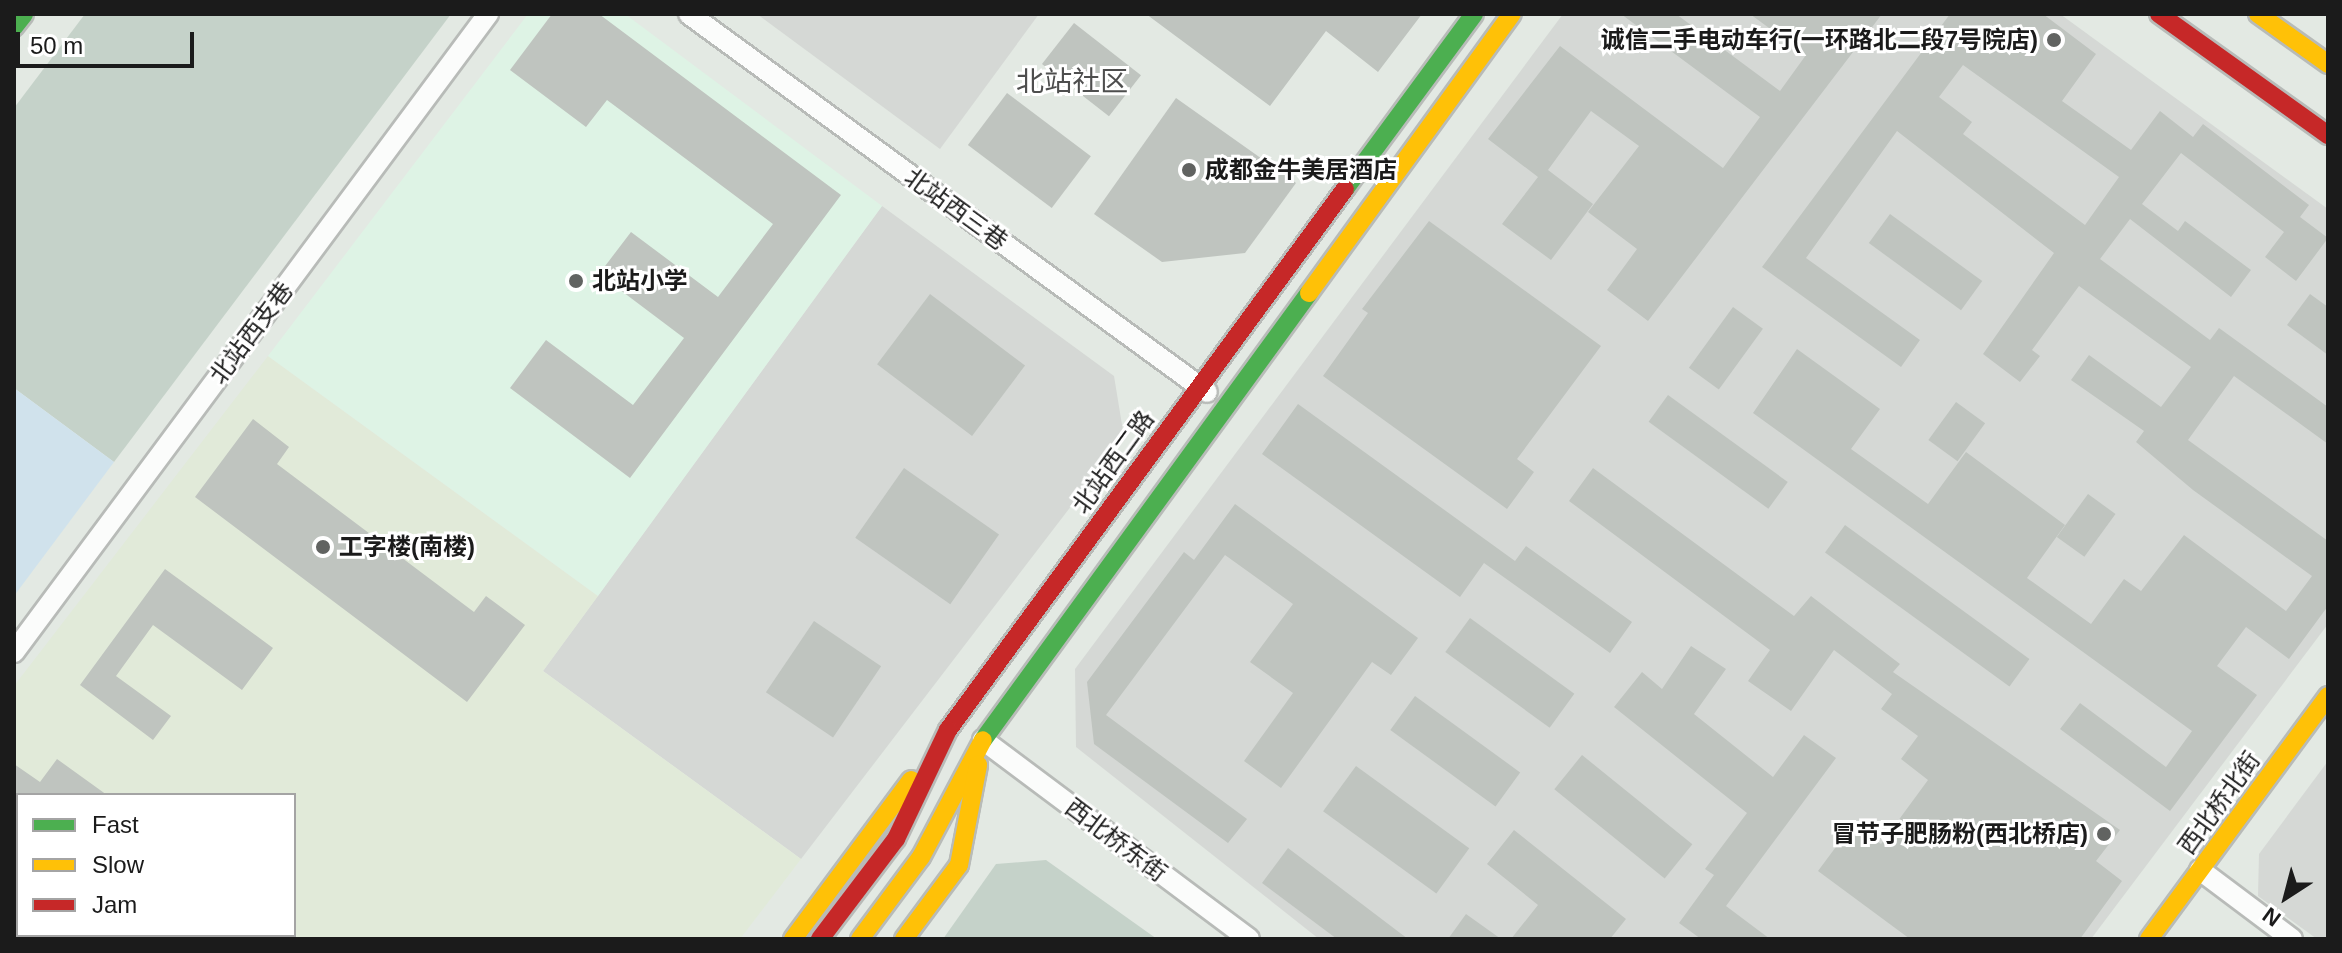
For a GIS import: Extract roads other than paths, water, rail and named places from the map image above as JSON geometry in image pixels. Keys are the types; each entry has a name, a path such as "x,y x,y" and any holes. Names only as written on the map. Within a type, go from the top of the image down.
{"main road":[{"path":"14,27 24,14"},
{"name":"北站西二路","path":"793,939 1474,14"},
{"path":"860,939 921,857 983,740 1223,404 1512,14"},
{"path":"2159,14 2328,135"},
{"path":"2258,14 2328,64"},
{"name":"西北桥北街","path":"2149,939 2328,696"},
{"path":"820,939 896,839 948,730"},
{"path":"904,939 959,865 983,740"}],"street":[{"name":"北站西支巷","path":"14,652 488,14"},
{"name":"北站西三巷","path":"689,14 1223,404"},
{"name":"西北桥东街","path":"983,740 1249,939"},
{"path":"2200,870 2292,939"}],"place":[{"name":"诚信二手电动车行(一环路北二段7号院店)","path":"2054,40"},
{"name":"成都金牛美居酒店","path":"1189,170"},
{"name":"北站小学","path":"576,281"},
{"name":"工字楼(南楼)","path":"323,547"},
{"name":"冒节子肥肠粉(西北桥店)","path":"2104,834"}],"district":[{"name":"北站社区","path":"1072,82"}]}
